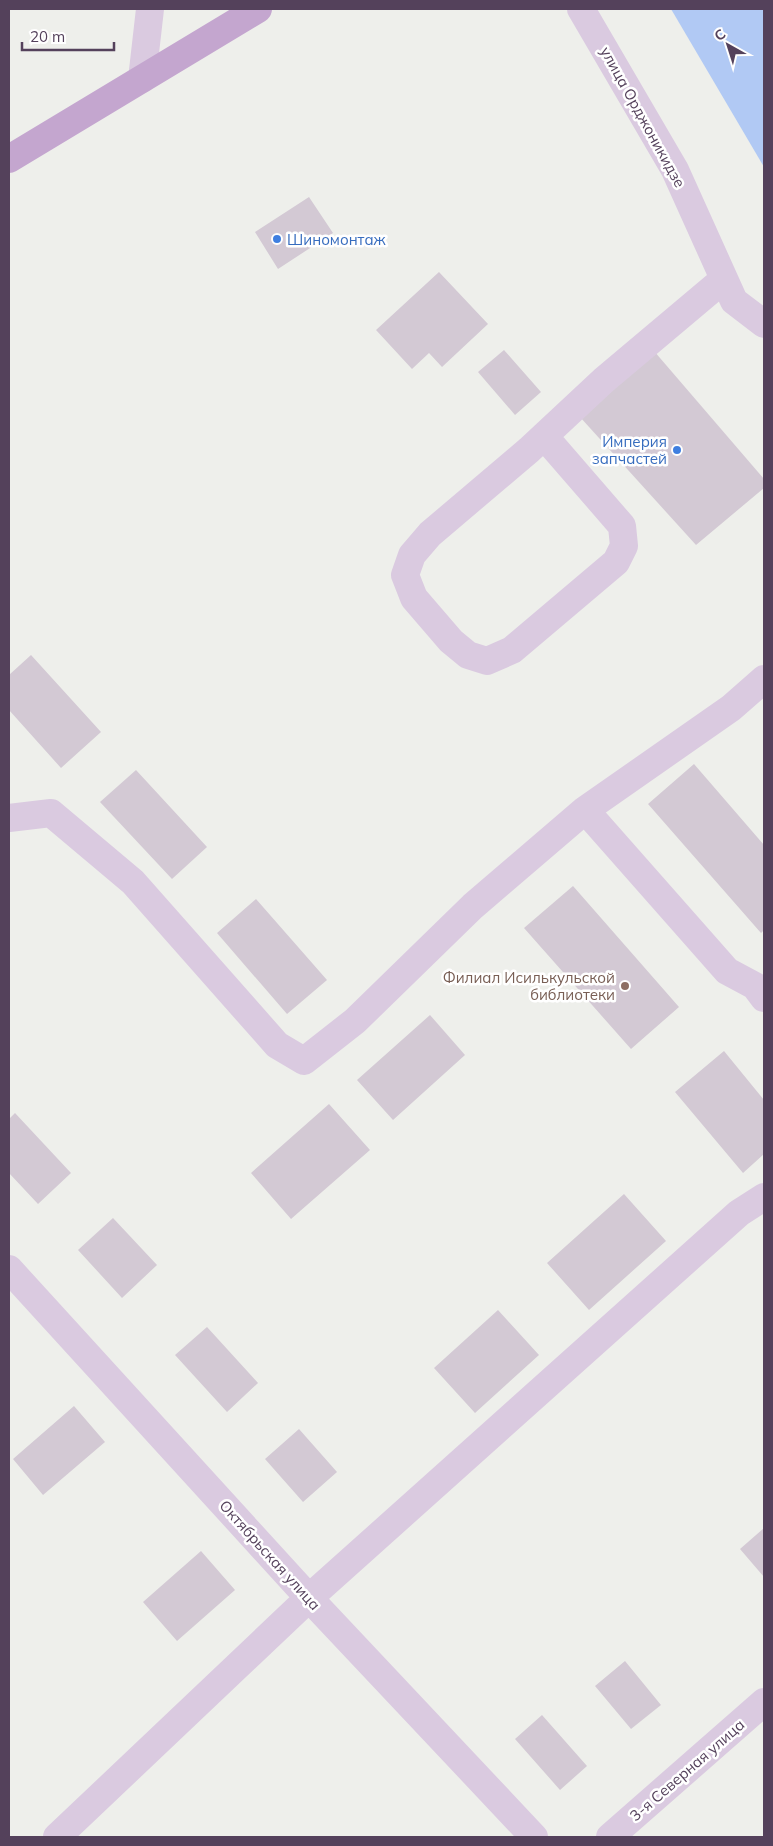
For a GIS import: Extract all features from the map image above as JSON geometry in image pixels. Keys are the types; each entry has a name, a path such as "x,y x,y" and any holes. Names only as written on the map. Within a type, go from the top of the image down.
{"main road":[{"path":"9,159 258,9"}],"street":[{"path":"142,79 150,9"},
{"name":"улица Орджоникидзе","path":"581,9 675,170 734,301 764,324"},
{"path":"544,436 622,526 624,546 616,562 512,650 487,661 468,655 451,641 414,598 405,574 412,555 430,534 544,436 604,380 724,279"},
{"path":"9,818 51,813 133,882 277,1045 304,1061 355,1021 473,906 585,810 731,708 764,679"},
{"path":"585,810 727,971 755,986 764,998"},
{"path":"58,1837 309,1598 739,1214 764,1198"},
{"name":"Октябрьская улица","path":"9,1269 309,1598 534,1837"},
{"name":"3-я Северная улица","path":"610,1837 764,1702"}],"shaded area":[{"path":"671,9 764,9 764,167"}],"building":[{"path":"309,197 333,233 278,269 255,232"},
{"path":"439,272 488,324 442,367 429,353 412,369 376,330"},
{"path":"504,350 541,392 515,415 478,372"},
{"path":"654,351 764,479 764,488 696,545 580,417"},
{"path":"31,655 101,732 61,768 9,710 9,675"},
{"path":"694,764 764,845 764,930 761,933 648,804"},
{"path":"136,770 207,847 172,879 100,802"},
{"path":"573,886 679,1007 631,1049 524,928"},
{"path":"256,899 327,980 287,1014 217,933"},
{"path":"430,1015 465,1055 393,1120 357,1080"},
{"path":"724,1051 764,1100 764,1154 743,1173 675,1092"},
{"path":"329,1104 370,1150 291,1219 251,1173"},
{"path":"15,1113 71,1173 38,1204 9,1173 9,1119"},
{"path":"624,1194 666,1241 589,1310 547,1263"},
{"path":"113,1218 157,1265 122,1298 78,1250"},
{"path":"498,1310 539,1355 475,1413 434,1368"},
{"path":"207,1327 258,1383 227,1412 175,1355"},
{"path":"74,1406 105,1442 43,1495 13,1459"},
{"path":"299,1429 337,1472 303,1502 265,1459"},
{"path":"764,1528 764,1577 740,1549"},
{"path":"201,1551 235,1590 177,1641 143,1602"},
{"path":"625,1661 661,1705 631,1729 595,1686"},
{"path":"542,1715 587,1766 560,1790 515,1739"}],"place":[{"name":"Шиномонтаж","path":"277,239"},
{"name":"Империя запчастей","path":"677,450"},
{"name":"Филиал Исилькульской библиотеки","path":"625,986"}]}
